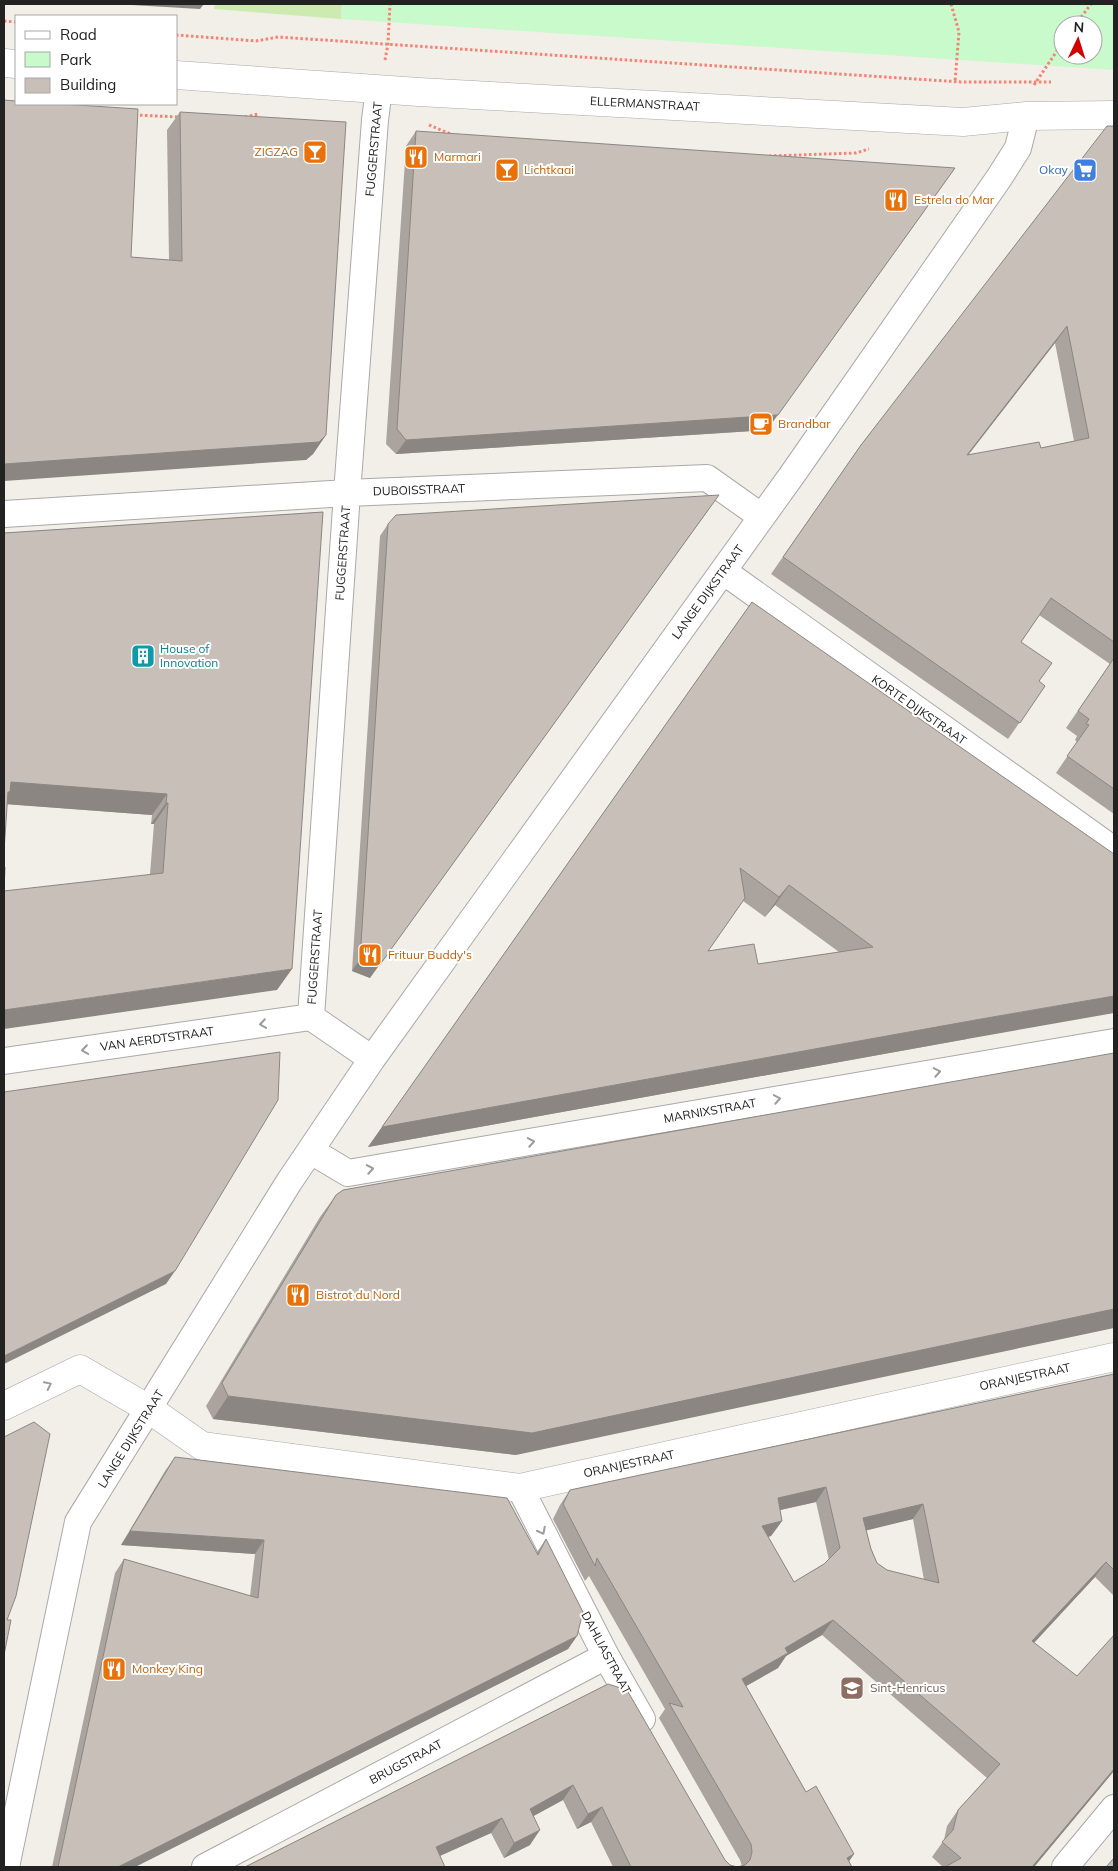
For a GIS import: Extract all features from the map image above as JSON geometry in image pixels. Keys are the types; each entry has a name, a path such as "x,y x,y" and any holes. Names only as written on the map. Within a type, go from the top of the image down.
{"street":[{"name":"ELLERMANSTRAAT","path":"178,75 379,89 963,122 1026,116 1114,115"},
{"name":"FUGGERSTRAAT","path":"311,1017 347,493 375,120 379,89"},
{"name":"LANGE DIJKSTRAAT","path":"6,1867 78,1522 150,1409 289,1182 372,1059 762,517 999,178 1018,148 1026,116"},
{"name":"DUBOISSTRAAT","path":"4,514 347,493 707,478 762,517"},
{"name":"KORTE DIJKSTRAAT","path":"723,571 1114,850"},
{"path":"311,1017 372,1059"},
{"name":"VAN AERDTSTRAAT","path":"4,1062 311,1017"},
{"name":"MARNIXSTRAAT","path":"311,1150 348,1173 1114,1042"},
{"name":"ORANJESTRAAT","path":"4,1406 80,1369 150,1409 202,1446 520,1488 1114,1357"},
{"name":"DAHLIASTRAAT","path":"520,1488 606,1656 655,1742"},
{"name":"BRUGSTRAAT","path":"205,1867 606,1656"},
{"path":"1065,1867 1114,1808"}],"path":[{"path":"379,89 388,44 390,4"},
{"path":"951,4 959,32 954,82"},
{"path":"1083,15 1091,4"},
{"path":"178,34 256,41 278,37 954,82 1034,82 1053,56"},
{"path":"241,118 267,114"},
{"path":"130,115 186,118"},
{"path":"426,124 456,136"},
{"path":"761,156 856,153 873,148"}],"green space":[{"path":"215,4 342,4 341,19 214,9"},
{"path":"342,4 1114,4 1114,70 341,19"}],"building":[{"path":"4,100 15,101 15,105 76,105 138,109 131,257 182,261 180,112 346,122 326,435 319,442 4,464"},
{"path":"1107,126 1114,126 1114,642 1051,598 1021,642 1052,663 1039,681 1045,686 1020,723 783,557 861,445","holes":["1067,326 1089,438 1041,448 1039,442 967,455"]},
{"path":"416,131 955,168 778,415 406,440 397,429"},
{"path":"719,495 379,966 360,959 388,524 396,515"},
{"path":"323,512 292,969 4,1010 4,891 163,873 168,803 166,803 167,794 11,782 10,792 8,792 4,851 4,533"},
{"path":"752,602 1114,854 1114,996 382,1127","holes":["740,868 779,897 789,885 873,947 758,964 754,944 708,951 745,898"]},
{"path":"1114,658 1114,789 1067,756 1089,725 1086,724 1089,719 1078,711"},
{"path":"280,1052 278,1100 175,1271 4,1356 4,1092"},
{"path":"1114,1053 1114,1309 532,1433 228,1396 222,1383 336,1195 343,1190"},
{"path":"1114,1374 1114,1570 1106,1562 1032,1641 1077,1676 1114,1635 1114,1769 1032,1867 945,1867 961,1858 942,1842 953,1830 958,1810 1000,1764 833,1620 785,1648 788,1653 742,1679 806,1792 816,1786 854,1854 847,1858 852,1867 737,1867 745,1865 750,1860 751,1844 669,1703 683,1707 597,1558 595,1566 563,1504 570,1490","holes":["826,1487 840,1548 824,1564 794,1582 762,1526 782,1521 778,1498","923,1504 939,1583 887,1570 877,1563 871,1549 863,1518"]},
{"path":"34,1422 50,1434 16,1596 7,1620 11,1620 4,1655 4,1437"},
{"path":"175,1457 507,1498 538,1555 546,1539 583,1612 577,1636 118,1867 58,1867 124,1559 258,1598 264,1540 130,1531"},
{"path":"608,1684 627,1690 725,1860 730,1865 737,1867 631,1867 602,1807 588,1814 573,1785 530,1809 540,1830 514,1843 502,1818 436,1847 445,1867 245,1867"},
{"path":"1114,1858 1114,1867 1106,1867"}],"place":[{"name":"ZIGZAG","path":"315,152"},
{"name":"Marmari","path":"416,157"},
{"name":"Lichtkaai","path":"507,170"},
{"name":"Okay","path":"1085,170"},
{"name":"Estrela do Mar","path":"896,200"},
{"name":"Brandbar","path":"761,424"},
{"name":"House of Innovation","path":"143,656"},
{"name":"Frituur Buddy's","path":"370,955"},
{"name":"Bistrot du Nord","path":"298,1295"},
{"name":"Monkey King","path":"114,1669"},
{"name":"Sint-Henricus","path":"852,1688"}]}
